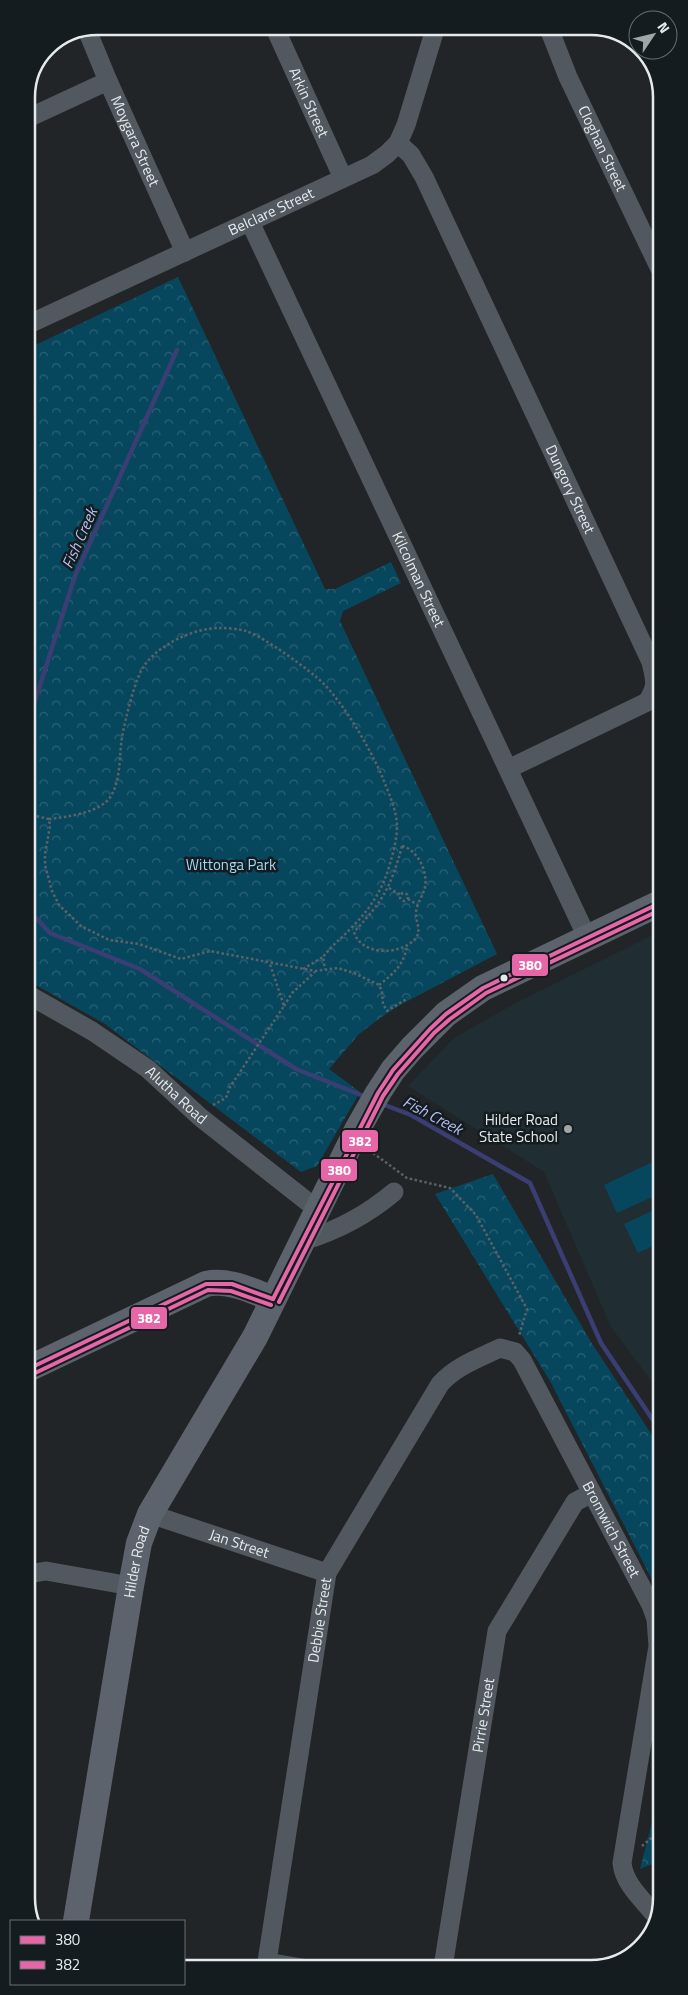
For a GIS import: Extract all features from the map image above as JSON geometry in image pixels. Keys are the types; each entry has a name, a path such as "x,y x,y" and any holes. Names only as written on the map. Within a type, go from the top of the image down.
{"street":[{"name":"Arkin Street","path":"278,35 343,178"},
{"name":"Belclare Street","path":"35,321 372,165 398,143 406,125 433,35"},
{"name":"Cloghan Street","path":"552,35 568,77 653,254"},
{"name":"Moygara Street","path":"89,36 185,252"},
{"path":"35,115 108,81"},
{"name":"Dungory Street","path":"398,143 411,155 424,177 651,662 653,670"},
{"name":"Kilcolman Street","path":"250,222 587,937"},
{"name":"Dungory Street","path":"508,769 642,705 647,702 653,693"},
{"name":"Hilder Road","path":"76,1920 131,1586 140,1543 150,1514 255,1337 378,1092 393,1070 412,1048 446,1014 484,988 653,906"},
{"name":"Alutha Road","path":"35,998 92,1031 148,1069 200,1117 318,1210"},
{"path":"303,1241 332,1232 378,1206 394,1192"},
{"path":"35,1366 206,1284 216,1281 226,1282 273,1299"},
{"name":"Debbie Street","path":"267,1960 327,1573 440,1384 449,1374 459,1368 500,1348 514,1352"},
{"name":"Bromwich Street","path":"514,1352 522,1360 651,1605 653,1613"},
{"name":"Pirrie Street","path":"444,1960 497,1631 575,1502 592,1493"},
{"name":"Jan Street","path":"150,1514 327,1573"},
{"path":"35,1573 46,1571 131,1586"},
{"name":"Bromwich Street","path":"651,1910 629,1884 623,1874 622,1863 653,1676"}],"path":[{"path":"35,816 49,819 69,816 98,808 111,797 118,779 122,737 137,684 144,666 158,652 171,643 196,632 218,628 246,631 266,640 324,684 348,716 371,752 391,798 397,826 392,859 384,885 372,906 351,929 332,944 323,957 303,970"},
{"path":"49,819 50,826 45,854 52,891 59,905 81,926 109,940 138,944 180,959 210,951 303,970 315,971 338,968 379,985 383,1004 387,1011 408,998"},
{"path":"402,846 417,856 423,866 425,886 418,905 416,915 419,931 417,937 407,946 390,951 379,951 368,947 355,936 354,932 378,906 389,888 402,846"},
{"path":"389,888 401,895 402,900 408,899"},
{"path":"401,895 407,894 408,899 418,905"},
{"path":"379,985 401,964 405,957 407,946"},
{"path":"323,957 325,969"},
{"path":"270,964 284,1006"},
{"path":"200,1117 207,1110 226,1098 230,1087 292,993 315,971"},
{"path":"357,1131 407,1178 450,1188 476,1215 527,1309 514,1352"}],"shaded area":[{"name":"Hilder Road State School","path":"653,935 653,1383 611,1327 544,1172 408,1086 454,1038 514,1004"}],"green space":[{"name":"Wittonga Park","path":"178,277 325,589 335,589 391,562 401,583 343,611 340,621 497,954 400,1005 359,1034 329,1069 360,1092 317,1166 301,1172 105,1024 35,985 35,345"},
{"path":"653,1162 653,1197 617,1213 604,1185"},
{"path":"493,1174 591,1342 653,1437 653,1581 550,1381 435,1194"},
{"path":"653,1211 653,1246 638,1253 624,1224"},
{"path":"653,1819 653,1864 640,1869"}],"waterway":[{"name":"Fish Creek","path":"35,701 75,576 177,350"},
{"name":"Fish Creek","path":"35,917 50,933 140,969 296,1069 366,1097"},
{"name":"Fish Creek","path":"382,1104 411,1115 530,1183 601,1343 653,1420"}],"transit line":[{"name":"380","path":"273,1299 378,1093 393,1070 430,1029 446,1014 483,988 653,906"},
{"name":"382","path":"279,1302 383,1096 398,1074 434,1033 486,993 653,913"},
{"name":"380","path":"35,1366 206,1284 232,1284 273,1299"},
{"name":"382","path":"35,1373 208,1290 231,1291 271,1305"}],"place":[{"name":"Hilder Road State School","path":"568,1129"}]}
